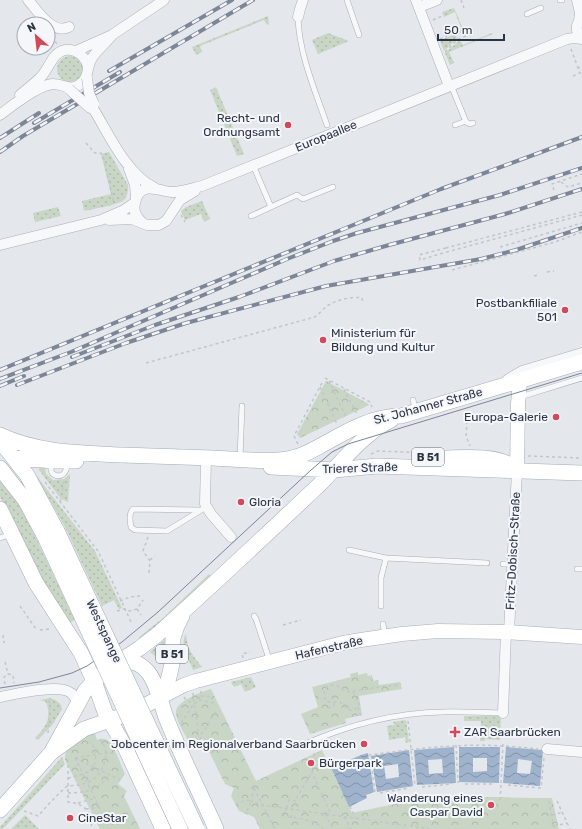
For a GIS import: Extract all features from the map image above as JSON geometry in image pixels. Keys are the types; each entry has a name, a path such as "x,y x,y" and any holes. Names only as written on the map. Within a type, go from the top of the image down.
{"main road":[{"name":"St. Johanner Straße","path":"300,449 363,424 386,417 401,416 414,406 490,390 521,373 582,362"},
{"path":"360,462 362,450 370,440 401,416"},
{"name":"B 51","path":"0,810 51,752 77,704 94,681 108,669 121,662 154,638 332,472 359,444 389,421 401,416"},
{"path":"0,435 61,458"},
{"name":"Westspange","path":"0,441 6,460 24,500 51,534 197,829"},
{"name":"Trierer Straße","path":"61,458 86,460 105,454 206,458 286,459 300,449"},
{"path":"6,460 61,458"},
{"name":"Trierer Straße","path":"246,459 265,467 332,472 360,462 493,459 508,464 517,471"},
{"name":"Trierer Straße","path":"360,462 378,466 582,473"},
{"path":"0,509 6,536 50,607 81,653 94,681 102,705 109,720 119,733 163,829"},
{"name":"Westspange","path":"51,534 180,829"},
{"name":"B 51","path":"51,752 66,743 84,728 133,712 159,698 165,689 170,675 173,638 177,626 186,609"},
{"name":"Westspange","path":"121,662 132,661 139,664 148,672 154,682 159,698 163,722 178,746 216,829"}],"street":[{"path":"28,0 51,25 58,29 64,30 69,27"},
{"path":"76,51 112,35 164,0"},
{"path":"298,17 303,0"},
{"path":"437,0 417,3 450,86"},
{"path":"579,5 578,34 582,38"},
{"name":"Europaallee","path":"567,38 579,22"},
{"path":"0,115 23,98 53,84 67,88 80,85 87,74 91,58 112,35"},
{"name":"Europaallee","path":"0,245 101,220 117,214 135,201 144,190 158,189 176,192 202,186 567,38 582,38"},
{"path":"0,108 41,77 56,55 62,51 76,51 84,57 89,93 93,107 127,163 143,181 158,189 169,198 172,209 170,215"},
{"path":"52,61 50,68 55,82 67,88 93,107"},
{"path":"127,163 135,185 135,214 142,222"},
{"name":"Europaallee","path":"101,220 132,219 153,226 159,225 166,221 180,200 202,186"},
{"path":"517,471 521,373 582,353"},
{"path":"206,458 203,508 231,536"},
{"name":"Fritz-Dobisch-Straße","path":"508,632 508,564 517,471"},
{"name":"Hafenstraße","path":"159,698 184,685 196,681 361,640 384,630 508,632 582,637"},
{"path":"503,713 508,632"},
{"path":"0,696 47,689 60,689 72,694 77,704"},
{"path":"546,749 582,752"}],"lane":[{"path":"347,0 359,35"},
{"path":"526,14 541,8"},
{"path":"298,17 299,35 303,51 327,125"},
{"path":"450,86 466,121 470,124 473,123"},
{"path":"455,125 466,121"},
{"path":"253,165 271,207"},
{"path":"250,216 297,195 303,199 333,187"},
{"path":"519,397 582,378"},
{"path":"242,406 246,459"},
{"path":"203,508 167,531 135,530 131,528 131,512 134,509 203,508"},
{"path":"349,550 386,558 487,563"},
{"path":"381,606 381,578 386,558"},
{"path":"254,616 270,662"},
{"path":"305,744 330,733 361,724 407,715 442,712 503,713"}],"path":[{"path":"461,0 464,8"},
{"path":"431,20 442,16"},
{"path":"58,29 56,36 53,39 59,47"},
{"path":"444,53 458,39 474,33"},
{"path":"439,40 448,36"},
{"path":"571,49 580,73 573,76"},
{"path":"578,68 582,66"},
{"path":"86,143 95,153 101,153 104,159 117,214"},
{"path":"554,190 552,184 582,174"},
{"path":"560,181 568,188 582,183"},
{"path":"180,210 185,222"},
{"path":"529,227 420,260 419,255 480,238 582,214"},
{"path":"500,247 582,224"},
{"path":"452,270 555,242 582,232"},
{"path":"480,238 482,242"},
{"path":"547,272 554,271"},
{"path":"534,276 538,275"},
{"path":"146,363 315,317 333,303 356,297 362,298 363,303"},
{"path":"326,378 370,402 372,407"},
{"path":"328,380 347,419"},
{"path":"300,449 294,436 323,381"},
{"path":"320,387 337,424"},
{"path":"344,388 357,414"},
{"path":"466,421 466,436 471,447"},
{"path":"60,502 64,479"},
{"path":"44,480 98,551 132,624"},
{"path":"149,573 150,560 143,551 150,531"},
{"path":"150,560 155,556"},
{"path":"120,601 130,597 140,596"},
{"path":"117,611 124,609 130,611 137,609 143,600"},
{"path":"20,606 36,629"},
{"path":"137,609 140,615"},
{"path":"283,625 301,620"},
{"path":"40,630 54,628"},
{"path":"3,635 4,643"},
{"path":"243,659 242,654 250,652"},
{"path":"5,662 8,674 13,676 14,683"},
{"path":"5,684 4,677 8,674"},
{"path":"358,707 355,710 345,709 340,702 334,703 325,700 324,693 328,686 337,686 347,692 353,692 363,689 401,684"},
{"path":"183,720 194,704 199,700 201,696 200,690"},
{"path":"353,692 358,704 361,717 359,718"},
{"path":"192,693 198,730 201,734"},
{"path":"201,696 212,697"},
{"path":"48,737 50,708 49,697"},
{"path":"184,697 186,700 194,704"},
{"path":"199,700 214,703"},
{"path":"328,708 334,706 334,703"},
{"path":"200,740 201,734 214,714 218,711"},
{"path":"407,715 415,786"},
{"path":"24,811 38,816 68,786 78,785 94,780 104,765 106,753 104,745 97,736"},
{"path":"295,805 297,797 312,773 316,739"},
{"path":"68,778 83,774 89,771 93,766 96,754 91,742"},
{"path":"375,792 370,755 411,749 503,744 546,749 542,788 508,785"},
{"path":"500,800 503,744"},
{"path":"456,746 458,782"},
{"path":"75,758 112,753"},
{"path":"75,758 120,780"},
{"path":"75,758 110,829"},
{"path":"68,765 68,802 77,803 96,798"},
{"path":"312,773 331,815"},
{"path":"68,793 91,790 106,780 109,775"},
{"path":"422,787 452,784"},
{"path":"465,784 494,784"},
{"path":"246,814 254,788 275,829"},
{"path":"380,793 409,788"},
{"path":"236,805 245,800 262,805 431,829"},
{"path":"296,801 289,800 284,816 316,823 322,826 323,829"},
{"path":"549,801 554,828 567,823"},
{"path":"558,801 570,829"},
{"path":"77,803 86,809 90,815 92,824 91,829"},
{"path":"350,806 355,818"},
{"path":"86,809 100,807"},
{"path":"552,815 562,812"},
{"path":"291,818 292,813"},
{"path":"90,815 103,814"},
{"path":"325,814 333,829"},
{"path":"344,816 351,829"}],"green space":[{"path":"454,8 464,31 456,35 457,39 444,51 440,40 462,30 455,12 444,17 442,12"},
{"path":"268,16 269,24 267,25 264,20 200,46 202,52 196,55 192,47"},
{"path":"328,33 349,41 318,54 312,40"},
{"path":"492,33 493,34 449,52 454,63 450,65 445,53 460,40 463,45"},
{"path":"70,56 79,60 83,69 79,78 70,82 61,78 57,69 61,60"},
{"path":"216,87 244,154 237,156 210,90"},
{"path":"109,152 128,185 126,197 124,200 116,204 84,211 82,201 111,194 101,154"},
{"path":"202,201 210,219 204,222 201,214 185,220 181,211 186,207"},
{"path":"58,207 61,216 35,222 33,213"},
{"path":"326,381 369,405 300,438 297,434"},
{"path":"39,468 45,468 46,474 53,480 64,479 70,474 68,502 61,499"},
{"path":"35,474 95,551 122,608 119,609 114,600 102,606 65,527"},
{"path":"0,476 26,517 75,620 70,622 51,596 0,497"},
{"path":"209,574 212,576 141,641 139,637 163,618"},
{"path":"186,634 191,652 202,667 193,670 184,647 184,638"},
{"path":"167,638 167,659 158,658 150,652"},
{"path":"358,672 358,675 367,673 368,676 372,675 373,681 378,680 379,685 400,682 402,689 359,696 362,715 345,719 346,723 310,734 301,714 318,707 312,687 351,677 350,674"},
{"path":"251,677 256,687 245,692 241,684 234,687 231,682"},
{"name":"Bürgerpark","path":"211,689 256,781 322,750 352,813 388,805 440,798 552,798 559,829 260,829 254,817 239,811 231,796 234,788 225,784 203,739 189,742 178,721 176,713 177,709 184,701"},
{"path":"50,698 59,703 62,709 53,724 38,740 35,738 45,726 48,718 48,708 46,702 40,700"},
{"path":"464,716 501,716 500,740 485,739 485,741 480,741 481,721 464,721"},
{"path":"406,720 409,742 406,743 405,737 389,740 387,726 394,725 393,722"},
{"path":"94,730 97,740 103,739 110,742 117,755 125,774 118,784 127,791 124,796 140,829 100,829 65,760 67,750"},
{"path":"62,757 65,764 3,829 0,829 0,827"},
{"path":"25,815 39,829 11,829"}],"water":[{"path":"454,747 456,783 417,785 414,750","holes":["442,759 443,773 429,774 428,760"]},
{"path":"459,747 500,747 499,783 459,782","holes":["473,758 487,758 487,771 473,772"]},
{"path":"506,747 543,750 540,786 503,783","holes":["518,759 532,761 530,774 517,773"]},
{"path":"409,750 413,786 377,792 371,756","holes":["398,764 399,777 386,779 384,766"]},
{"path":"368,753 374,792 366,795 367,798 349,807 331,768"}],"tram line":[{"path":"0,688 39,682 72,673 87,666 122,642 158,612 332,452 348,444 582,373"}],"railway":[{"path":"109,71 232,0"},
{"path":"0,152 23,136 253,0"},
{"path":"34,123 120,72"},
{"path":"0,138 39,113"},
{"path":"0,370 441,189 582,137"},
{"path":"0,379 71,352 287,259 333,241 357,233 500,195 582,168"},
{"path":"72,357 155,325 239,297 334,261 505,214 582,189"},
{"path":"17,385 126,343 186,323 326,286 481,259 516,250 582,228"},
{"path":"0,386 24,376"}],"place":[{"name":"Recht- und Ordnungsamt","path":"288,125"},
{"name":"Postbankfiliale 501","path":"565,310"},
{"name":"Ministerium für Bildung und Kultur","path":"323,340"},
{"name":"Europa-Galerie","path":"556,417"},
{"name":"Gloria","path":"241,502"},
{"name":"ZAR Saarbrücken","path":"455,732"},
{"name":"Jobcenter im Regionalverband Saarbrücken","path":"364,744"},
{"name":"Bürgerpark","path":"311,763"},
{"name":"Wanderung eines Caspar David","path":"491,805"},
{"name":"CineStar","path":"70,818"}]}
